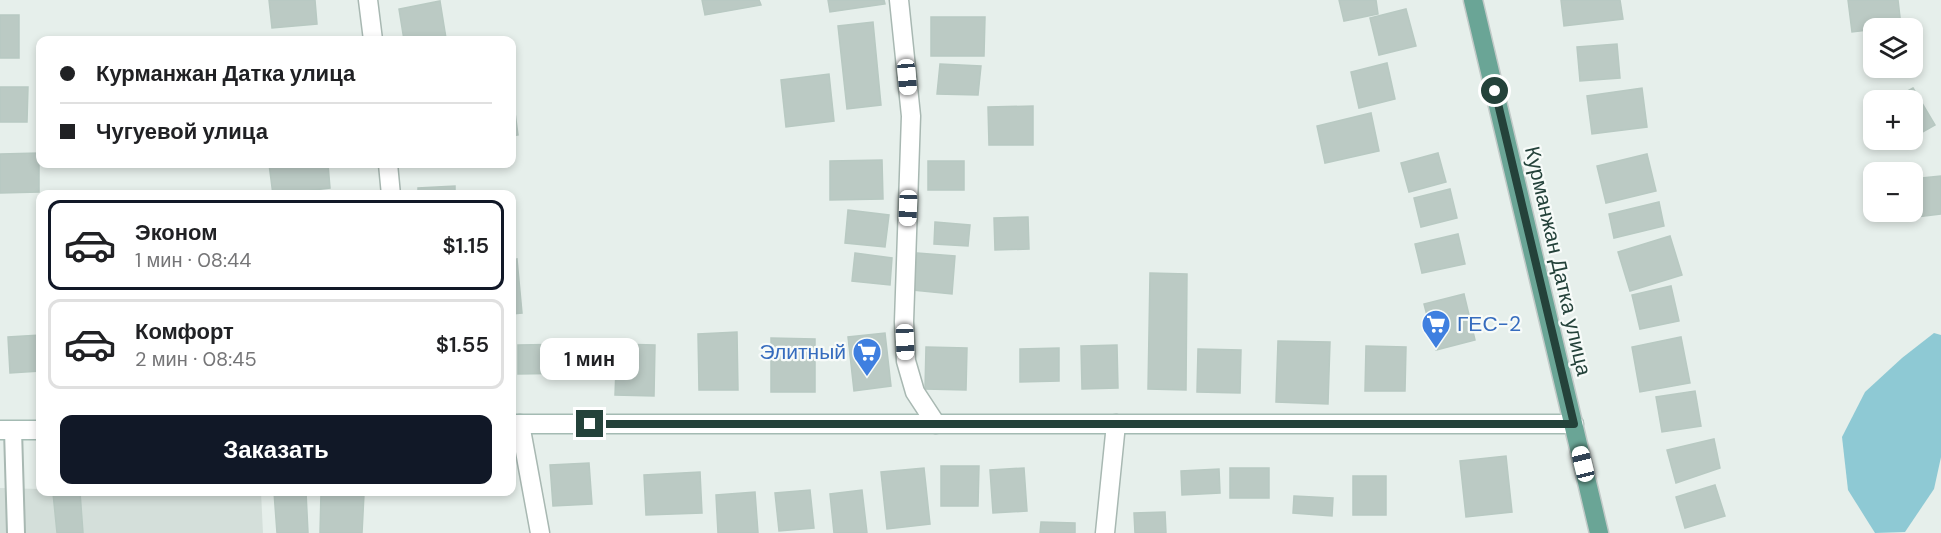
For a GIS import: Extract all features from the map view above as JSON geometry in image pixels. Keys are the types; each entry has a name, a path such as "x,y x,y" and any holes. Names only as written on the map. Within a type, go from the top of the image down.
{"main road":[{"name":"Курманжан Датка улица","path":"1473,0 1599,533"}],"street":[{"path":"368,0 372,36"},
{"path":"899,0 911,116 904,322 906,361 915,392 936,424"},
{"path":"388,168 391,190"},
{"path":"540,533 516,424 1574,424"},
{"path":"1105,533 1116,424"},
{"path":"7,430 36,430"}],"lane":[{"path":"7,430 16,533"}],"shaded area":[{"path":"0,488 36,489 36,496 261,496 263,533 0,533"}],"water":[{"path":"1934,333 1941,335 1941,457 1934,489 1905,532 1875,533 1848,490 1842,437 1865,392"}],"building":[{"path":"269,0 315,0 317,24 272,28"},
{"path":"702,0 759,0 761,5 705,15"},
{"path":"828,0 884,0 885,4 830,12"},
{"path":"1339,0 1376,0 1378,14 1344,21"},
{"path":"1561,0 1620,0 1623,19 1564,26"},
{"path":"1848,0 1898,0 1900,18 1863,18 1863,31 1852,32"},
{"path":"440,1 446,36 403,36 399,9"},
{"path":"1406,9 1416,46 1379,55 1370,18"},
{"path":"0,15 19,15 19,58 0,58"},
{"path":"931,17 985,17 984,56 931,56"},
{"path":"873,22 881,105 847,109 838,26"},
{"path":"1617,44 1620,78 1580,81 1577,47"},
{"path":"1387,63 1395,99 1359,108 1351,72"},
{"path":"940,64 981,66 978,95 937,94"},
{"path":"829,74 834,121 786,127 781,80"},
{"path":"0,87 28,87 27,122 0,122"},
{"path":"1642,88 1647,127 1592,134 1587,96"},
{"path":"1923,105 1935,125 1923,132"},
{"path":"1033,106 1033,145 989,145 988,107"},
{"path":"1371,113 1379,151 1325,163 1317,126"},
{"path":"36,153 39,190 36,192 0,193 0,154"},
{"path":"1438,153 1446,182 1409,192 1401,163"},
{"path":"1647,154 1656,191 1606,203 1597,166"},
{"path":"882,160 883,199 830,200 830,161"},
{"path":"928,161 964,161 964,190 928,190"},
{"path":"270,168 328,168 330,188 272,190"},
{"path":"1941,176 1941,214 1923,216 1923,178"},
{"path":"455,186 455,190 418,190 418,188"},
{"path":"1450,189 1457,218 1421,227 1414,198"},
{"path":"1659,202 1664,226 1614,238 1609,214"},
{"path":"848,210 889,215 885,247 845,243"},
{"path":"1028,217 1029,249 995,250 994,218"},
{"path":"935,222 970,225 968,246 934,244"},
{"path":"1458,234 1465,264 1422,273 1415,244"},
{"path":"1670,236 1682,275 1630,291 1618,252"},
{"path":"855,253 892,258 890,285 852,281"},
{"path":"917,253 955,256 952,294 913,290"},
{"path":"516,259 522,313 516,314"},
{"path":"1150,273 1187,274 1186,390 1148,389"},
{"path":"1671,286 1679,321 1640,329 1632,295"},
{"path":"1464,294 1475,340 1436,350 1424,304"},
{"path":"737,332 738,390 699,390 698,334"},
{"path":"885,333 891,386 854,391 848,337"},
{"path":"36,335 36,371 10,373 8,337"},
{"path":"1681,337 1690,383 1640,392 1632,347"},
{"path":"771,338 815,339 815,392 771,392"},
{"path":"1278,341 1330,342 1328,404 1276,402"},
{"path":"576,344 577,373 518,374 518,345"},
{"path":"617,344 655,345 654,396 615,395"},
{"path":"1117,345 1118,388 1082,389 1081,346"},
{"path":"1366,346 1406,347 1405,391 1365,391"},
{"path":"926,347 967,348 966,390 925,389"},
{"path":"1059,348 1059,381 1020,382 1020,349"},
{"path":"1198,349 1241,350 1240,393 1197,392"},
{"path":"1695,391 1701,426 1662,432 1656,397"},
{"path":"1714,439 1720,468 1676,483 1667,450"},
{"path":"1506,456 1512,512 1466,517 1460,461"},
{"path":"589,463 592,504 553,506 550,465"},
{"path":"941,466 979,466 978,506 941,506"},
{"path":"924,468 930,524 887,529 881,472"},
{"path":"1024,468 1027,511 993,513 990,470"},
{"path":"1230,468 1269,468 1269,498 1230,498"},
{"path":"1219,469 1220,493 1182,495 1181,471"},
{"path":"700,472 702,513 646,515 644,475"},
{"path":"1353,476 1386,476 1386,515 1353,515"},
{"path":"1715,485 1725,516 1685,528 1676,497"},
{"path":"810,490 814,528 779,531 775,493"},
{"path":"862,490 867,533 834,533 830,494"},
{"path":"755,492 758,533 718,533 716,495"},
{"path":"53,496 80,496 83,533 57,533"},
{"path":"274,496 306,496 308,533 277,533"},
{"path":"321,496 364,496 362,533 320,533"},
{"path":"1294,496 1333,498 1332,516 1293,513"},
{"path":"1165,512 1166,533 1135,533 1134,513"},
{"path":"1041,522 1075,523 1075,533 1040,533"}],"place":[{"name":"ГЕС-2","path":"1436,350"},
{"name":"Элитный","path":"867,378"}],"route":[{"path":"590,424 1574,424 1495,91"}]}
